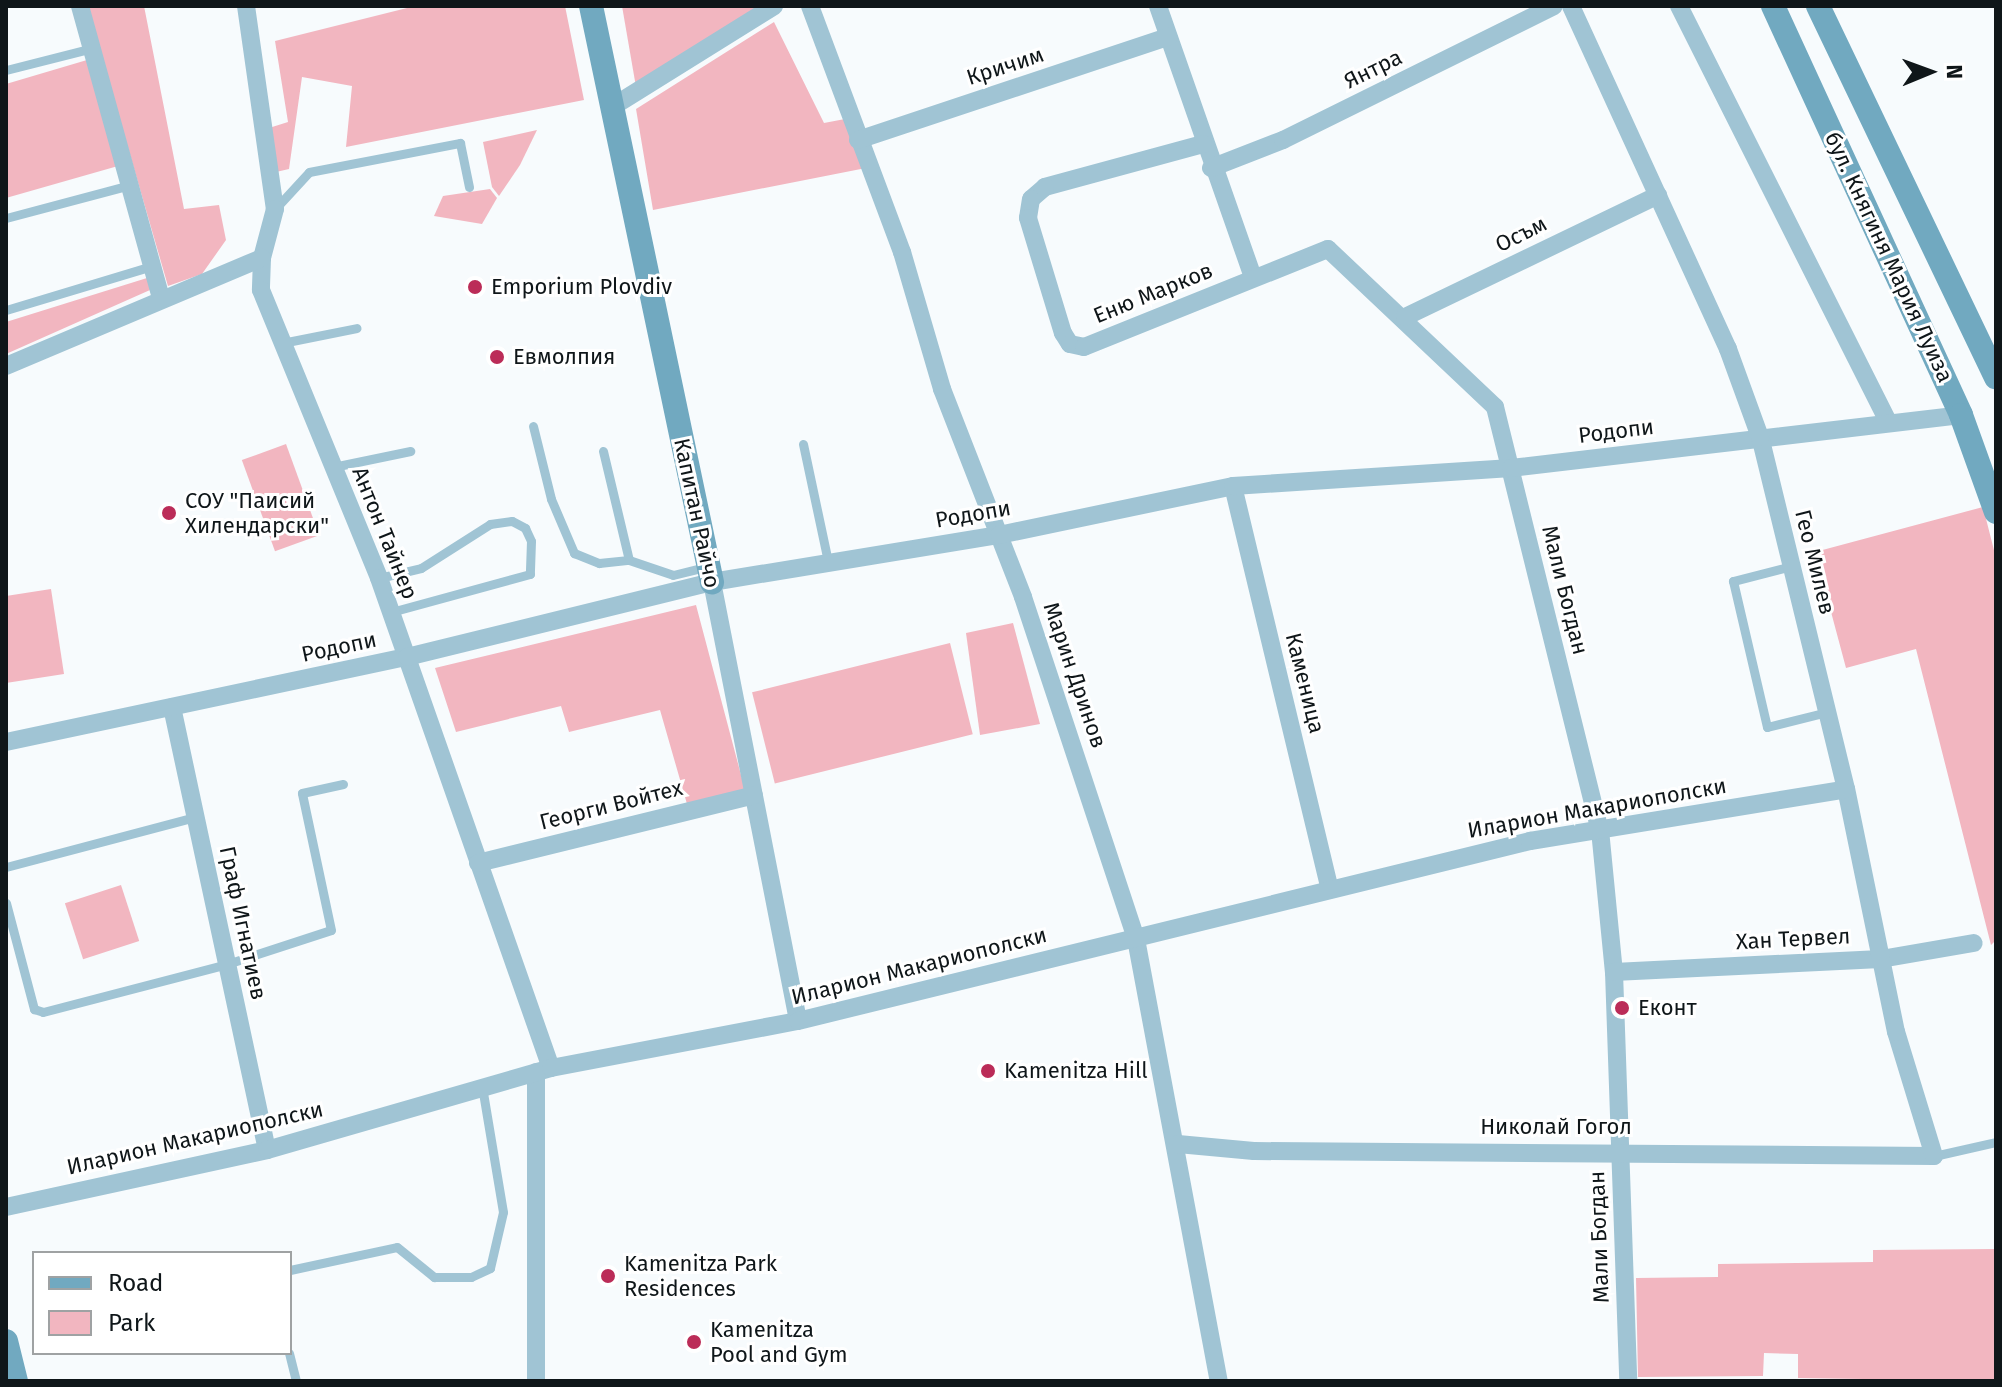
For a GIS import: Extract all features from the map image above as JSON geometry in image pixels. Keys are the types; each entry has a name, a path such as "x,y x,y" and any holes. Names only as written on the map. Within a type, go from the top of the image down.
{"main road":[{"name":"Капитан Райчо","path":"591,6 710,574"},
{"name":"бул. Княгиня Мария Луиза","path":"1773,6 1961,415 1996,512"},
{"name":"бул. Княгиня Мария Луиза","path":"1818,6 1996,378"},
{"path":"6,1341 16,1381"}],"street":[{"path":"80,6 161,299"},
{"path":"612,107 774,6"},
{"name":"Марин Дринов","path":"810,6 902,252 942,389 999,535 1136,939 1178,1144 1219,1381"},
{"path":"1158,6 1211,168 1253,278"},
{"name":"Янтра","path":"1211,168 1283,140 1554,6"},
{"name":"Гео Милев","path":"1571,6 1728,349 1760,437 1846,789 1896,1032 1934,1156"},
{"path":"1679,6 1888,422"},
{"name":"Антон Тайнер","path":"250,7 275,209 262,258 261,290 379,578 478,863 543,1070 536,1381"},
{"name":"Кричим","path":"858,140 1168,37"},
{"name":"Еню Марков","path":"1203,144 1045,187 1031,199 1028,218 1070,344 1084,347 1253,278"},
{"name":"Осъм","path":"1405,317 1658,195"},
{"name":"Мали Богдан","path":"1253,278 1328,249 1405,317 1495,407 1600,830 1614,972 1628,1381"},
{"path":"6,366 262,258"},
{"name":"Родопи","path":"6,742 407,657 710,574 828,562 999,535 1233,486 1511,468 1961,415"},
{"name":"Каменица","path":"1233,486 1330,890"},
{"name":"Капитан Райчо","path":"710,574 798,1021"},
{"name":"Граф Игнатиев","path":"172,707 267,1150"},
{"name":"Иларион Макариополски","path":"6,1207 267,1150 482,1085 543,1070 798,1021 1530,841 1846,789"},
{"name":"Георги Войтех","path":"478,863 754,795"},
{"name":"Хан Тервел","path":"1614,972 1881,959 1974,943"},
{"name":"Николай Гогол","path":"1178,1144 1254,1151 1620,1151 1934,1156"}],"lane":[{"path":"6,70 92,48"},
{"path":"275,209 309,172 460,143 469,187"},
{"path":"6,218 130,185"},
{"path":"6,310 152,266"},
{"path":"282,343 357,328"},
{"path":"533,426 551,499 574,553 599,563 629,560 673,575 710,574"},
{"path":"803,444 828,562"},
{"path":"333,467 410,451"},
{"path":"603,451 629,560"},
{"path":"379,578 421,568 490,524 512,521 525,528 531,541 530,574 391,612"},
{"path":"1792,566 1733,581 1767,727 1827,712"},
{"path":"6,903 34,1009 43,1012 227,964 331,930 302,793 343,784"},
{"path":"6,867 195,817"},
{"path":"292,1270 397,1247 434,1277 471,1277 490,1268 503,1212 482,1085"},
{"path":"1934,1156 1996,1142"},
{"path":"290,1355 296,1381"}],"green space":[{"path":"87,6 144,6 184,209 219,205 226,240 202,274 168,286"},
{"path":"415,6 565,6 584,100 346,147 352,86 302,77 289,169 276,172 269,128 288,122 275,41"},
{"path":"622,6 764,6 636,87"},
{"path":"774,22 824,123 845,119 866,168 653,210 636,109"},
{"path":"87,60 118,166 6,198 6,84"},
{"path":"537,130 520,165 499,196 492,187 483,142"},
{"path":"490,189 497,198 482,224 434,216 443,196"},
{"path":"147,278 150,290 6,354 6,322"},
{"path":"286,444 319,535 275,551 242,460"},
{"path":"1983,507 1996,558 1996,940 1991,945 1916,649 1846,668 1815,552"},
{"path":"51,589 64,674 6,683 6,596"},
{"path":"696,605 745,790 687,804 660,710 569,732 561,706 456,732 435,668"},
{"path":"1013,623 1040,724 980,735 966,633"},
{"path":"950,643 973,734 775,784 752,692"},
{"path":"121,885 139,941 83,959 65,903"},
{"path":"1996,1249 1996,1381 1798,1378 1798,1354 1764,1353 1763,1376 1638,1377 1636,1278 1718,1277 1718,1264 1873,1262 1873,1250"}],"place":[{"name":"Emporium Plovdiv","path":"475,287"},
{"name":"Евмолпия","path":"497,357"},
{"name":"СОУ \"Паисий Хилендарски\"","path":"169,513"},
{"name":"Еконт","path":"1622,1008"},
{"name":"Kamenitza Hill","path":"988,1071"},
{"name":"Kamenitza Park Residences","path":"608,1276"},
{"name":"Kamenitza Pool and Gym","path":"694,1342"}]}
